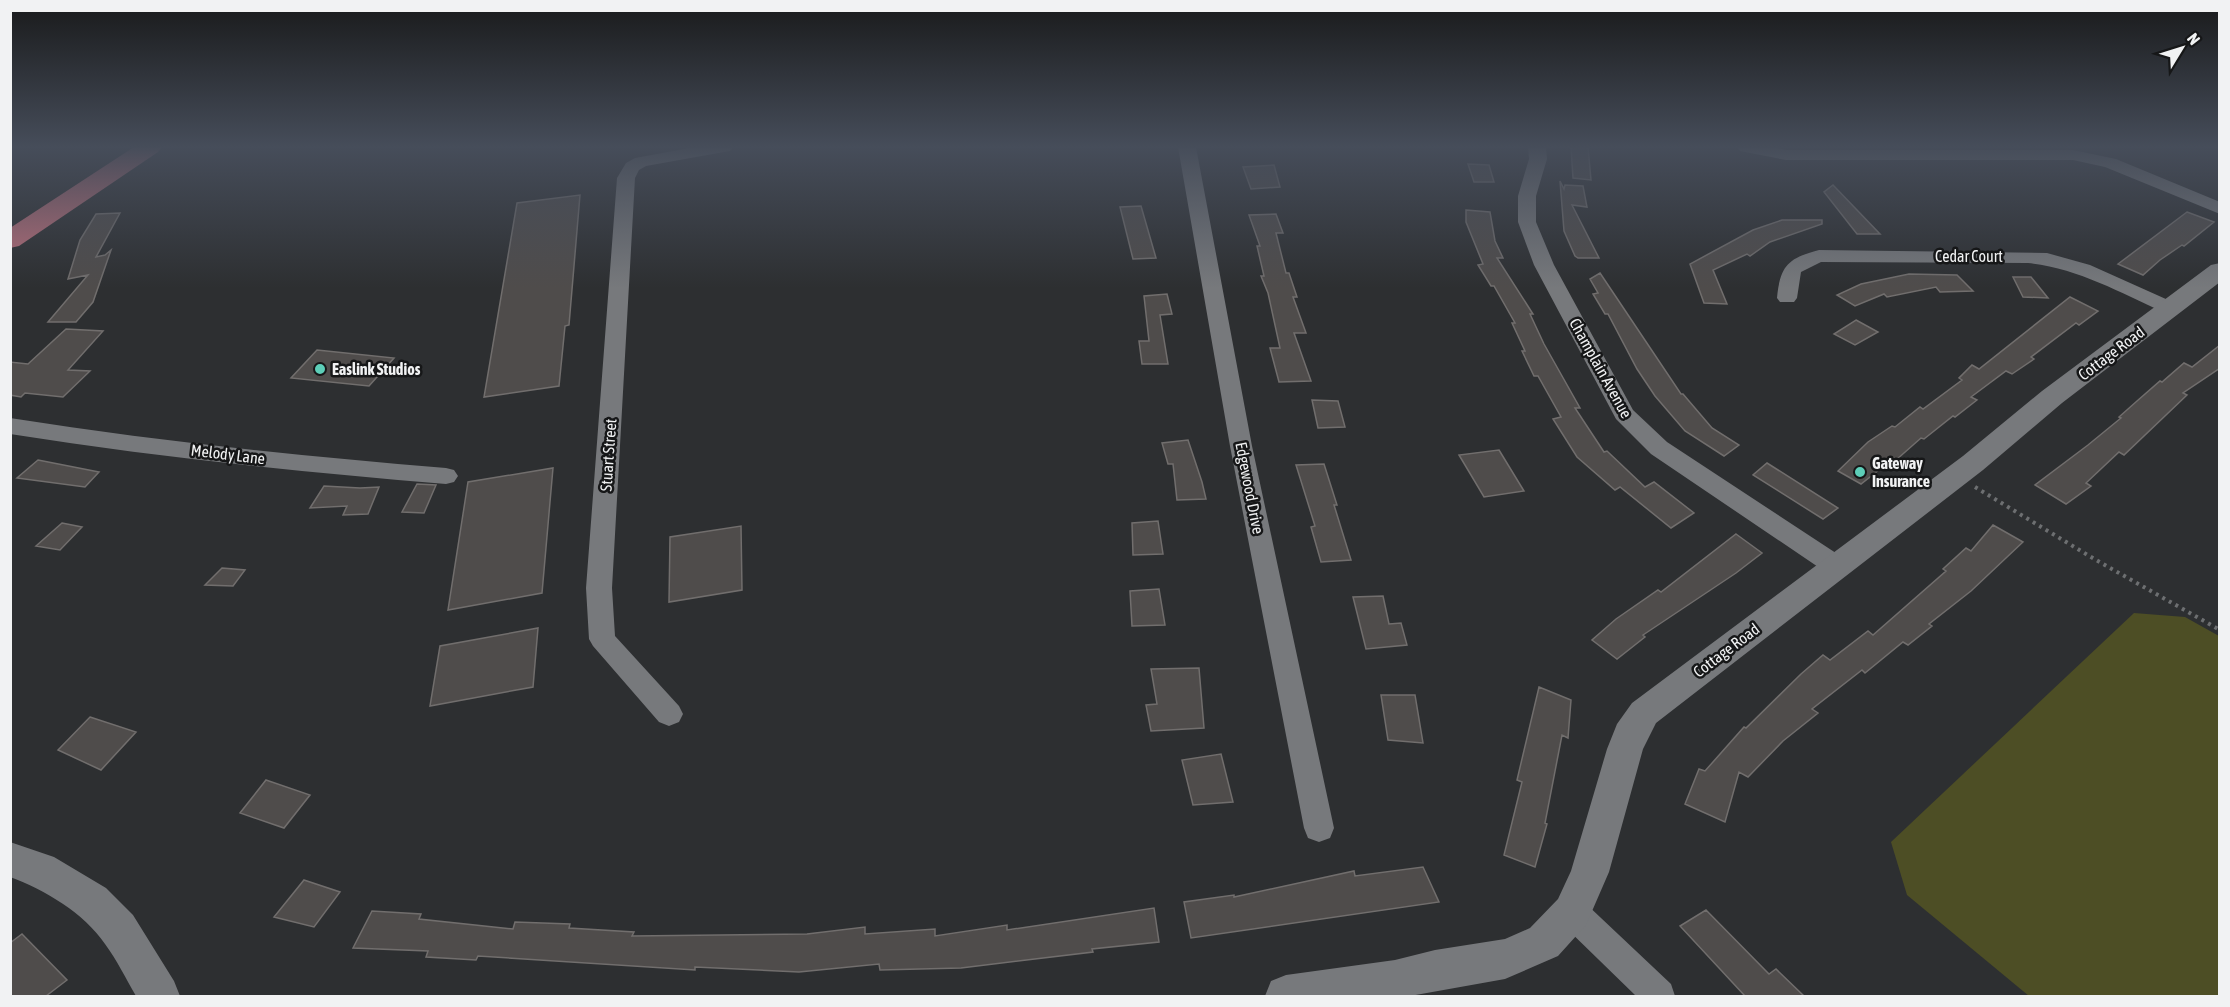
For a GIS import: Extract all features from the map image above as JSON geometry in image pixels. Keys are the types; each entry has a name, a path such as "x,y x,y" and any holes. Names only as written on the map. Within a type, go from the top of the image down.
{"main road":[{"path":"10,240 79,194"}],"street":[{"name":"Stuart Street","path":"625,194 598,588 602,639 669,714"},
{"name":"Edgewood Drive","path":"1195,194 1241,446 1319,828"},
{"name":"Champlain Avenue","path":"1528,194 1527,222 1544,265 1624,414 1659,448 1836,566"},
{"path":"2183,194 2220,209"},
{"name":"Cedar Court","path":"1787,298 1789,272 1793,267 1819,256 2028,257 2053,259 2071,265 2170,308"},
{"name":"Cottage Road","path":"1286,996 1399,988 1435,970 1505,959 1544,942 1572,912 1590,872 1624,749 1644,713 2220,270"},
{"name":"Melody Lane","path":"10,426 93,439 322,466 446,476"},
{"path":"10,859 60,880 92,901 118,929 159,996"},
{"path":"1572,912 1659,996"}],"path":[{"path":"1956,475 2074,547 2220,630"}],"shaded area":[{"path":"2134,613 2185,617 2219,636 2219,996 2029,996 1907,895 1891,842"}],"building":[{"path":"1561,194 1585,194 1587,207 1572,205 1599,258 1575,256 1564,231"},
{"path":"1826,194 1842,194 1880,234 1857,234"},
{"path":"580,195 569,325 565,326 559,386 484,397 517,203"},
{"path":"1141,206 1156,258 1133,259 1120,207"},
{"path":"1466,210 1490,212 1495,241 1503,258 1497,258 1533,314 1530,314 1544,344 1580,408 1575,408 1604,452 1607,451 1645,487 1654,482 1694,513 1671,528 1620,487 1615,490 1577,457 1553,419 1561,417 1538,376 1534,376 1512,323 1515,323 1494,286 1491,286 1478,265 1483,264 1466,222"},
{"path":"2187,212 2214,222 2184,246 2182,245 2160,260 2143,275 2118,264"},
{"path":"120,213 96,257 105,255 111,250 93,302 76,322 48,322 88,275 68,279 80,240 96,214"},
{"path":"1276,214 1283,233 1276,233 1286,273 1289,273 1297,297 1293,297 1306,333 1294,333 1311,381 1279,382 1270,348 1280,348 1268,293 1261,276 1264,276 1257,246 1260,246 1249,215"},
{"path":"1782,220 1822,220 1822,224 1770,242 1750,256 1747,254 1713,270 1727,304 1704,303 1690,264 1753,230"},
{"path":"1600,273 1681,394 1712,428 1739,445 1724,456 1685,431 1655,396 1637,369 1608,314 1605,314 1593,294 1598,293 1590,279"},
{"path":"1909,274 1957,275 1973,291 1940,292 1936,287 1887,297 1884,294 1855,306 1837,295 1861,284"},
{"path":"2013,277 2031,277 2048,298 2023,297"},
{"path":"1167,294 1172,314 1160,315 1168,364 1142,364 1139,341 1149,341 1144,296"},
{"path":"2070,297 2098,311 2079,325 2076,323 2031,357 2034,359 2012,374 2006,371 1971,397 1977,400 1924,439 1921,438 1896,460 1894,458 1861,484 1838,471 1868,442 1892,426 1895,427 1920,407 1923,409 1962,380 1959,378 1972,365 1979,369"},
{"path":"1856,320 1878,332 1855,345 1834,334"},
{"path":"66,329 103,331 68,370 90,371 63,397 25,393 21,397 10,395 10,362 28,364"},
{"path":"2220,345 2220,368 2183,393 2187,395 2124,455 2119,452 2086,483 2091,486 2066,504 2035,485 2121,418 2119,417 2160,381 2162,382 2184,363 2192,367"},
{"name":"Easlink Studios","path":"317,350 394,358 369,386 291,378"},
{"path":"1312,400 1338,401 1345,427 1318,428"},
{"path":"1188,440 1206,499 1177,500 1173,464 1168,464 1162,443"},
{"path":"1499,450 1524,491 1484,497 1459,455"},
{"path":"38,460 99,472 85,487 17,478"},
{"path":"1767,463 1838,508 1823,519 1753,475"},
{"path":"1324,464 1351,560 1321,562 1311,527 1315,526 1296,465"},
{"path":"553,468 542,593 448,610 468,482"},
{"path":"417,484 436,485 424,513 402,512"},
{"path":"324,486 379,487 368,514 343,515 347,506 310,508"},
{"path":"1158,521 1163,554 1133,555 1132,523"},
{"path":"62,523 82,527 60,550 36,546"},
{"path":"1993,525 2023,542 1971,591 1929,624 1932,626 1908,645 1903,642 1865,673 1862,670 1812,709 1818,713 1783,741 1748,777 1739,772 1725,822 1685,804 1699,769 1705,771 1744,727 1746,728 1801,674 1823,655 1830,660 1868,631 1873,635 1946,571 1943,569 1966,548 1971,551"},
{"path":"741,526 742,590 669,602 670,537"},
{"path":"1736,534 1762,553 1643,635 1645,637 1617,659 1592,640 1616,619 1658,590 1661,592"},
{"path":"222,568 245,570 233,586 205,585"},
{"path":"1159,589 1165,625 1132,626 1130,591"},
{"path":"1383,596 1389,624 1401,623 1407,645 1366,649 1353,597"},
{"path":"538,628 533,687 430,706 440,646"},
{"path":"1199,668 1204,728 1151,731 1146,705 1157,704 1151,669"},
{"path":"1539,687 1571,700 1568,738 1562,735 1545,823 1547,824 1535,867 1504,855 1522,782 1517,780"},
{"path":"1381,695 1415,695 1423,743 1388,740"},
{"path":"90,717 136,732 101,770 58,750"},
{"path":"1221,754 1233,802 1193,805 1182,760"},
{"path":"266,780 310,795 284,828 240,813"},
{"path":"1423,867 1439,902 1191,938 1184,902 1234,895 1234,897 1354,871 1355,876"},
{"path":"304,880 340,892 314,927 274,917"},
{"path":"1154,908 1159,942 961,968 880,970 879,964 799,972 695,967 695,970 478,956 476,960 426,957 428,951 353,948 372,911 421,914 419,919 513,929 515,922 570,924 569,928 634,932 632,936 807,934 865,927 865,934 935,929 935,936 1007,925 1007,930"},
{"path":"1706,910 1769,974 1776,969 1804,996 1745,996 1680,926"},
{"path":"22,934 67,980 46,996 10,996 10,943"}],"place":[{"name":"Easlink Studios","path":"320,369"},
{"name":"Gateway Insurance","path":"1860,472"}]}
